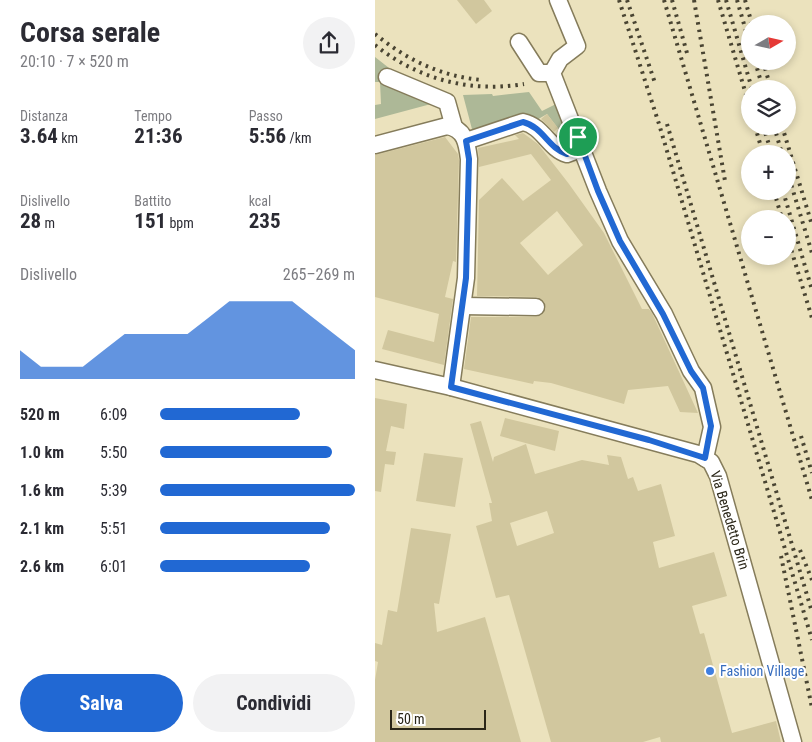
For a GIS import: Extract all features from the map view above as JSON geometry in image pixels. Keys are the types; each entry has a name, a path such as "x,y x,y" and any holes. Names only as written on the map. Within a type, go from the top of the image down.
{"street":[{"path":"552,73 560,59 577,46 559,0"},
{"path":"519,42 539,74 552,73"},
{"path":"552,73 598,191 620,241 663,314 691,371 703,388 711,426 705,458"},
{"path":"387,77 447,102 454,127 463,135 466,141 469,159 466,278 451,387"},
{"path":"466,141 523,122 541,132 557,149 567,154 575,150 578,137"},
{"path":"375,144 440,126 454,127"},
{"path":"463,306 536,307"},
{"name":"Via Benedetto Brin","path":"375,370 451,387 658,443 705,458 715,468 719,476 793,742"}],"green space":[{"path":"375,57 389,68 380,80 431,104 375,119 375,105 381,104 380,82 375,82"},
{"path":"529,92 542,111 556,104 566,127 560,131 547,114 535,121 473,133 463,95 492,94 493,96"}],"building":[{"path":"457,0 484,0 492,11 476,24"},
{"path":"547,114 558,128 554,132 541,119"},
{"path":"523,133 538,144 604,233 642,309 649,309 652,313 698,413 680,412 668,386 628,390 624,404 551,383 534,381 533,384 464,369 471,317 536,317 541,315 546,308 544,302 537,297 477,296 479,200 502,178 523,201 551,180 531,154 479,167 478,148 519,139 515,135","holes":["557,211 583,245 548,275 520,243"]},
{"path":"445,137 458,154 459,160 456,262 453,261 445,297 453,299 444,365 382,349 388,330 434,342 439,314 375,297 375,155"},
{"path":"375,398 407,404 404,429 391,426 386,451 396,452 394,465 385,464 381,492 375,491"},
{"path":"505,418 559,431 555,451 500,436"},
{"path":"481,421 493,462 494,457 526,444 535,474 582,460 609,465 607,455 621,457 628,479 633,477 638,491 661,484 675,536 653,542 659,568 714,552 727,596 692,606 700,634 704,633 732,733 776,721 781,742 661,742 660,737 643,742 551,742 509,595 496,598 476,526 492,521 489,503 492,503 470,424","holes":["547,511 554,533 517,546 510,523"]},
{"path":"424,453 463,458 455,507 416,501"},
{"path":"411,528 451,534 439,604 434,603 437,632 485,617 521,742 375,742 375,680 378,662 375,661 375,643 382,645 388,610 397,612"}],"railway":[{"path":"619,0 659,124 812,640"},
{"path":"627,0 655,83"},
{"path":"664,0 812,500"},
{"path":"672,0 687,53"},
{"path":"694,0 725,181"},
{"path":"718,0 742,80"},
{"path":"726,0 749,80"},
{"path":"737,0 741,15"},
{"path":"745,0 749,15"},
{"path":"375,34 400,52 426,66 453,75 483,80"},
{"path":"375,45 409,67 445,81 464,85 484,86 524,84"},
{"path":"758,70 760,80"},
{"path":"766,70 768,80"},
{"path":"667,124 812,612"},
{"path":"758,135 760,145"},
{"path":"766,135 769,145"},
{"path":"777,135 779,145"},
{"path":"785,135 812,225"},
{"path":"777,200 779,210"},
{"path":"786,200 812,290"},
{"path":"796,200 812,253"},
{"path":"796,265 812,318"},
{"path":"801,436 812,473"},
{"path":"800,550 812,580"},
{"path":"781,556 812,708"}],"place":[{"name":"Fashion Village","path":"710,671"}],"route":[{"path":"523,122 541,132 561,153 567,154 575,150 578,137 598,191 620,241 663,314 691,371 703,388 704,398 711,419 705,458 698,454 649,440 451,387 466,278 469,159 466,141 523,122"}]}
